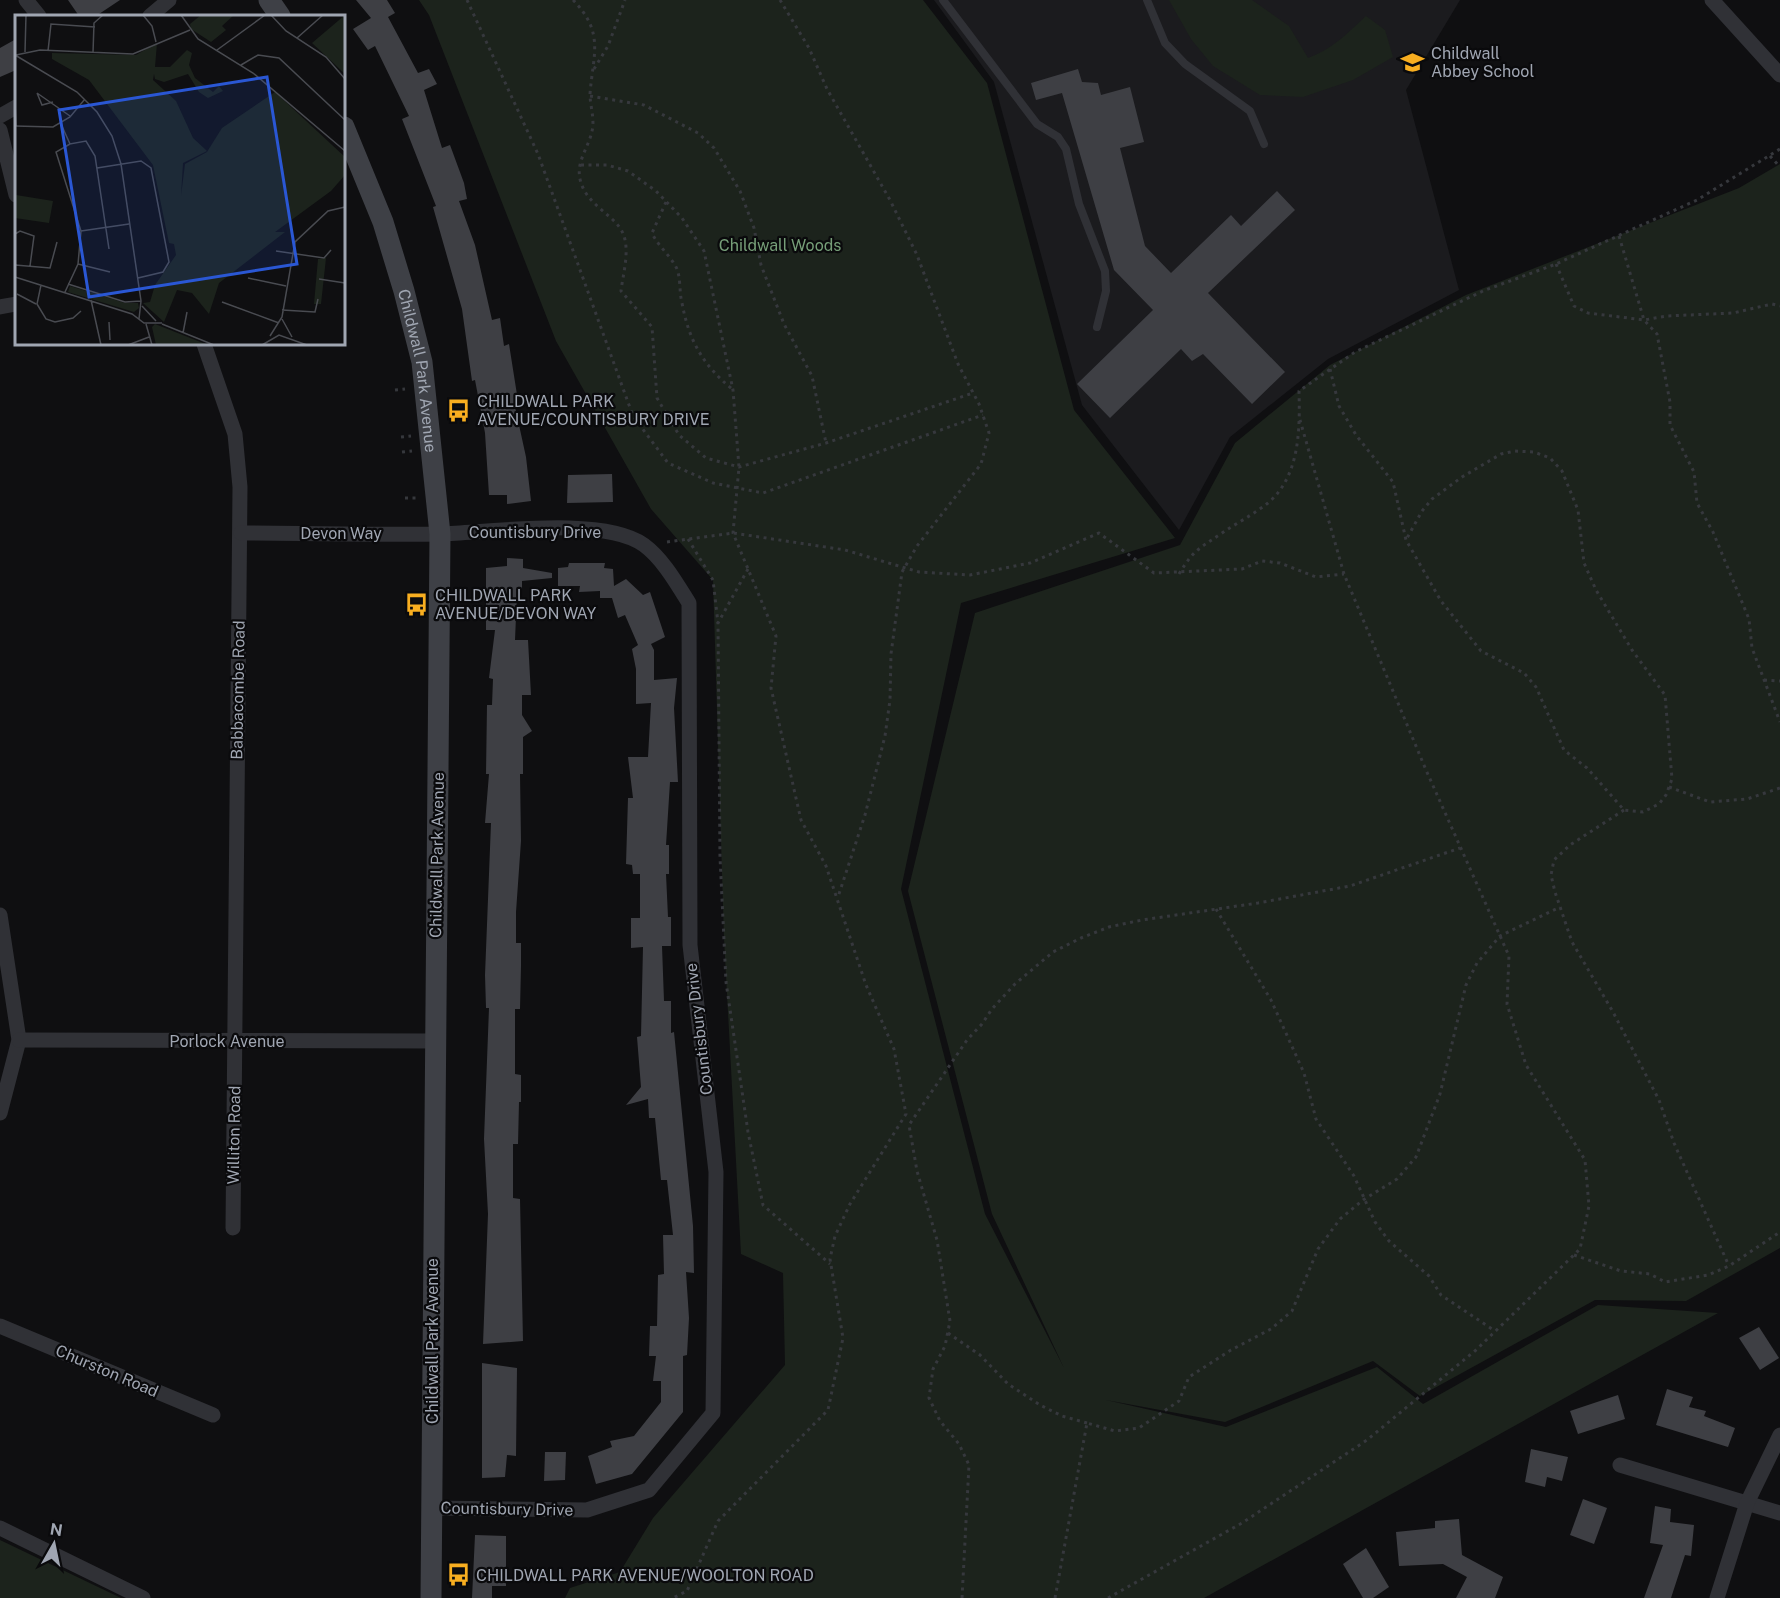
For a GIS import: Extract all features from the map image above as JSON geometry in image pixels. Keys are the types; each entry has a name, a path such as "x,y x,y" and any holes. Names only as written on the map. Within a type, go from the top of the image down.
{"street":[{"path":"26,0 38,15"},
{"path":"151,15 169,0"},
{"path":"269,0 279,15"},
{"path":"1712,0 1780,75"},
{"path":"0,116 15,108"},
{"name":"Childwall Park Avenue","path":"345,129 383,222 422,362 440,534 431,1598"},
{"path":"0,130 15,191"},
{"path":"0,307 15,304"},
{"name":"Babbacombe Road","path":"204,345 235,434 241,533 235,1042"},
{"name":"Countisbury Drive","path":"431,1508 587,1510 648,1490 713,1413 716,1172 690,945 689,603 670,574 644,546 611,532 578,528 440,534"},
{"name":"Devon Way","path":"241,533 440,534"},
{"path":"0,915 19,1040 0,1113"},
{"name":"Porlock Avenue","path":"19,1040 434,1041"},
{"name":"Williton Road","path":"233,1228 235,1042"},
{"name":"Churston Road","path":"0,1326 213,1415"},
{"path":"1717,1598 1747,1503 1780,1434"},
{"path":"1620,1465 1780,1513"},
{"path":"0,1528 143,1598"}],"lane":[{"path":"943,0 1037,124 1058,137 1066,149 1078,204 1105,271 1106,291 1098,327"},
{"path":"1147,0 1165,43 1185,64 1250,111 1264,144"}],"path":[{"path":"467,0 538,154 633,416 668,463 713,483 763,493 983,415"},
{"path":"573,0 581,9 597,40 590,96 592,130 582,154 579,179 596,208 620,228 626,247 621,291 652,327 657,398 679,435 706,458 739,467 826,443 973,393"},
{"path":"594,71 608,46 625,0"},
{"path":"780,0 809,48 827,89 895,209 917,255 958,364 983,415 989,433 981,464 917,546 904,568 891,654 890,700 885,736 865,815 837,899"},
{"path":"590,96 644,105 698,133 714,148 740,191 754,228 761,265 784,324 812,376 826,443"},
{"path":"1179,574 1191,552 1269,502 1286,481 1293,464 1300,420 1299,391 1330,369 1355,352 1483,291 1556,264 1697,200 1780,149"},
{"path":"1770,156 1780,167"},
{"path":"581,165 607,165 628,171 666,201 682,218 704,251 733,390 739,467 733,533 776,636 771,688 801,820 826,866 866,985 894,1049 917,1171 937,1240 950,1321 945,1346 933,1369 929,1398 940,1421 959,1444 969,1465 962,1598"},
{"path":"666,201 652,233 658,247 676,268 682,304 693,342 711,372 733,390"},
{"path":"1619,236 1644,320 1657,334 1670,402 1670,425 1694,472 1697,504 1713,532 1749,619 1752,648 1780,722"},
{"path":"1556,264 1574,306 1588,313 1644,320 1666,316 1733,313 1772,304 1780,306"},
{"path":"1330,369 1339,406 1356,435 1393,482 1406,540 1441,601 1481,651 1524,673 1536,687 1564,750 1587,768 1624,810"},
{"path":"1108,1598 1242,1523 1367,1440 1495,1332 1580,1249 1589,1206 1585,1160 1526,1065 1507,1004 1509,956 1460,848 1344,574 1300,420"},
{"path":"1406,540 1422,510 1432,499 1462,477 1501,454 1515,451 1534,452 1550,458 1562,471 1572,489 1582,526 1584,563 1596,590 1632,650 1665,695 1666,730 1671,756 1672,779 1659,804 1642,812 1624,810 1570,845 1554,860 1551,875 1572,942 1613,1012 1659,1100 1674,1143 1729,1266"},
{"path":"644,546 733,533 845,550 919,572 970,575 1030,563 1099,533 1154,573 1179,574 1242,569 1262,561 1280,563 1316,577 1344,574"},
{"path":"688,539 713,580 718,623 720,856 726,982 748,1132 763,1205 831,1265"},
{"path":"718,623 748,569"},
{"path":"1764,680 1780,681"},
{"path":"1669,787 1710,802 1747,799 1780,788"},
{"path":"909,1125 967,1040 992,1009 1015,984 1053,952 1109,927 1350,886 1460,848"},
{"path":"948,1333 980,1356 1008,1384 1062,1416 1115,1431 1139,1428 1179,1401 1190,1377 1231,1350 1271,1329 1292,1311 1317,1249 1340,1219 1363,1200 1397,1179 1416,1157 1448,1069 1466,986 1477,963 1500,936 1560,907"},
{"path":"1216,909 1271,1000 1304,1073 1316,1119 1354,1176 1363,1200 1389,1241 1429,1276 1441,1295 1495,1332"},
{"path":"673,1598 687,1591 718,1521 828,1410 843,1338 831,1265 835,1236 849,1204 906,1114"},
{"path":"1574,1255 1621,1270 1650,1274 1665,1281 1708,1275 1729,1266 1780,1232"},
{"path":"1054,1598 1087,1423"}],"shaded area":[{"path":"934,0 1460,0 1406,90 1459,290 1328,359 1230,437 1179,530 1082,405 994,82"}],"green space":[{"name":"Childwall Woods","path":"419,0 923,0 987,83 1074,410 1175,538 961,603 901,889 985,1214 1064,1368 992,1214 908,891 975,613 1180,545 1235,443 1330,365 1466,295 1739,188 1780,164 1780,1248 1686,1301 1595,1300 1420,1396 1373,1361 1225,1422 1106,1400 1226,1427 1377,1367 1423,1404 1598,1305 1718,1313 1204,1598 565,1598 570,1588 620,1572 653,1518 785,1365 783,1273 741,1254 724,938 713,580 651,509 556,341 429,15"},
{"path":"1169,0 1252,0 1289,26 1308,58 1332,46 1366,16 1385,30 1393,57 1353,80 1303,97 1260,95 1213,66 1191,39"},
{"path":"0,1540 121,1598 0,1598"}],"building":[{"path":"68,0 120,0 98,15 78,15"},
{"path":"356,0 387,0 395,13 388,17 418,73 429,69 437,84 424,90 442,148 450,145 464,183 467,199 459,201 475,245 492,320 500,318 504,346 509,344 518,401 514,402 526,457 531,501 507,504 507,495 489,495 485,433 475,380 472,381 462,309 433,207 436,206 402,119 409,116 375,46 368,50 353,29 371,18"},
{"path":"15,40 15,70 0,77 0,48"},
{"path":"1078,69 1082,82 1098,83 1101,95 1130,87 1144,142 1120,148 1145,246 1171,273 1231,215 1241,226 1277,191 1295,210 1208,293 1285,372 1252,404 1203,354 1192,361 1181,349 1110,418 1077,384 1153,310 1114,270 1062,93 1036,100 1031,83"},
{"path":"612,474 613,502 567,503 568,475"},
{"path":"507,558 523,559 523,568 552,573 552,578 522,581 522,593 517,593 515,640 528,640 531,695 522,695 522,715 532,731 523,737 523,774 520,774 521,841 516,912 516,943 521,943 521,966 520,1009 515,1009 515,1074 521,1075 521,1102 519,1102 518,1144 513,1144 513,1198 520,1199 523,1341 483,1344 488,1214 484,1139 489,1008 486,1008 485,975 491,823 485,823 489,774 486,774 487,705 492,705 493,679 489,678 495,630 486,630 486,568 507,566"},
{"path":"569,563 605,563 604,568 613,569 614,586 626,579 643,595 650,592 665,637 651,644 654,650 654,680 677,678 674,708 678,782 670,782 666,845 669,845 669,874 666,874 668,917 671,917 671,946 662,946 664,1001 671,1001 671,1033 674,1032 693,1226 694,1273 686,1272 689,1318 687,1355 683,1356 683,1412 632,1474 596,1484 588,1456 612,1447 610,1441 634,1436 661,1402 661,1381 653,1381 656,1356 649,1356 650,1326 657,1326 658,1275 664,1274 663,1235 673,1235 667,1180 661,1180 655,1118 649,1118 648,1099 626,1105 641,1087 637,1037 641,1036 643,947 631,948 631,918 640,918 640,874 633,874 632,865 626,864 628,798 633,798 628,757 648,757 651,703 636,704 636,669 632,649 638,645 625,615 618,618 612,598 600,598 600,591 579,592 580,586 558,586 558,568 568,567"},
{"path":"1759,1327 1779,1358 1760,1370 1739,1338"},
{"path":"482,1363 517,1368 516,1456 507,1455 505,1477 482,1478"},
{"path":"1667,1389 1693,1397 1689,1407 1706,1411 1704,1416 1735,1428 1728,1447 1656,1425"},
{"path":"1618,1395 1625,1419 1578,1434 1570,1411"},
{"path":"1531,1449 1568,1457 1562,1481 1547,1477 1545,1487 1525,1482"},
{"path":"545,1452 566,1452 565,1480 544,1481"},
{"path":"1583,1499 1607,1508 1594,1544 1570,1535"},
{"path":"1655,1506 1671,1509 1670,1522 1694,1525 1691,1556 1685,1555 1671,1598 1644,1598 1663,1545 1650,1543"},
{"path":"1459,1519 1462,1555 1503,1577 1495,1598 1456,1598 1467,1577 1443,1564 1399,1566 1396,1532 1435,1528 1435,1521"},
{"path":"475,1535 506,1536 506,1586 492,1586 492,1598 472,1598"},
{"path":"1366,1548 1389,1587 1373,1598 1363,1598 1343,1564"}],"place":[{"name":"Childwall Abbey School","path":"1413,62"},
{"name":"CHILDWALL PARK AVENUE/COUNTISBURY DRIVE","path":"459,410"},
{"name":"CHILDWALL PARK AVENUE/DEVON WAY","path":"417,604"},
{"name":"CHILDWALL PARK AVENUE/WOOLTON ROAD","path":"458,1575"}]}
